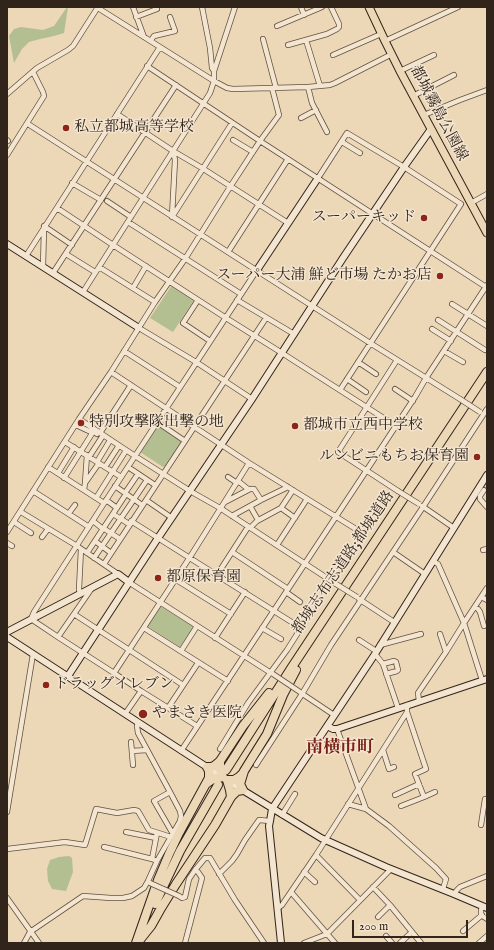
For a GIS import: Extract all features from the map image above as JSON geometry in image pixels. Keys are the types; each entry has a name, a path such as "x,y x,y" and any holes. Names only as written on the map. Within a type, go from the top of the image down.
{"highway":[{"name":"都城志布志道路;都城道路","path":"225,776 271,699 487,372"},
{"path":"136,943 158,880 169,854 206,784 209,775 207,767 214,766 220,761 243,726 277,683 334,603"},
{"path":"136,943 144,936 151,926 176,884 211,831 231,796 237,791 243,790 240,784 244,771 266,734 290,679 334,603"},
{"path":"220,761 220,770 231,780 237,778 244,771"},
{"path":"206,784 213,779 225,776"},
{"path":"225,776 231,796"},
{"path":"136,943 180,851 218,785"}],"main road":[{"name":"都城霧島公園線","path":"369,7 381,34 413,96 487,233"}],"street":[{"path":"7,94 38,68 73,46 98,7 227,88 274,88 330,85 392,54"},
{"path":"132,7 144,37"},
{"path":"202,7 210,48 212,68 214,71"},
{"path":"83,292 174,152 210,93 214,81 214,71 235,7"},
{"path":"301,7 304,14"},
{"path":"277,26 322,7"},
{"path":"288,45 327,34 337,29 339,24 331,7"},
{"path":"385,41 458,7"},
{"path":"136,17 157,9"},
{"path":"151,40 154,36 175,31 170,17"},
{"path":"333,56 381,34"},
{"path":"7,532 260,141 279,116 263,39"},
{"path":"306,40 320,86"},
{"path":"26,256 160,47"},
{"path":"400,71 434,55"},
{"path":"147,66 260,141 487,286 426,378 413,401 181,751"},
{"path":"7,155 28,124 44,96 33,72"},
{"path":"413,96 454,75"},
{"path":"53,274 176,86"},
{"path":"308,87 312,102 328,132"},
{"path":"424,115 487,90"},
{"path":"301,118 316,110"},
{"path":"116,114 288,223"},
{"path":"172,217 232,122"},
{"path":"28,124 370,344 484,414"},
{"path":"68,676 221,443 252,399 343,258 431,129"},
{"path":"31,619 34,612 79,548 89,526 128,467 133,456 167,408 347,133 404,167 461,204"},
{"path":"233,140 253,152"},
{"path":"342,142 360,153"},
{"path":"172,217 175,160 174,152"},
{"path":"228,252 288,159"},
{"path":"72,183 101,200"},
{"path":"471,203 487,194"},
{"path":"340,390 467,196"},
{"path":"107,201 129,220 185,259 241,294"},
{"path":"57,208 396,426"},
{"path":"44,226 72,245"},
{"path":"43,267 44,226"},
{"path":"7,244 139,328 196,362 252,399"},
{"path":"66,254 95,272"},
{"path":"133,288 146,266"},
{"path":"99,267 155,302"},
{"path":"198,300 183,323 210,341"},
{"path":"237,300 294,334"},
{"path":"452,304 487,326"},
{"path":"104,564 266,318"},
{"path":"438,320 485,350"},
{"path":"432,329 451,341"},
{"path":"124,351 180,387"},
{"path":"444,351 463,362"},
{"path":"397,360 338,452 454,528"},
{"path":"358,362 376,374"},
{"path":"111,372 221,443 249,463 364,534"},
{"path":"347,379 366,392"},
{"path":"84,490 88,456 131,385"},
{"path":"395,389 413,401"},
{"path":"256,765 359,599 393,552 421,506 487,409"},
{"path":"79,419 133,456"},
{"path":"157,422 185,440"},
{"path":"76,424 91,432 101,435 125,452 163,473 190,491 220,508 394,622"},
{"path":"64,478 93,432"},
{"path":"65,442 121,477"},
{"path":"85,483 109,442"},
{"path":"58,473 74,447"},
{"path":"105,467 118,447"},
{"path":"96,498 125,452"},
{"path":"114,672 161,602 249,463"},
{"path":"48,467 96,498 117,508"},
{"path":"128,467 155,485"},
{"path":"87,553 138,474"},
{"path":"487,475 480,496 480,499 487,507"},
{"path":"228,477 248,489 254,489 260,500"},
{"path":"94,558 147,480"},
{"path":"115,486 142,505"},
{"path":"232,516 260,500 288,487"},
{"path":"223,503 250,489"},
{"path":"281,943 270,821 272,809 377,650 454,528 483,489"},
{"path":"217,575 249,528 258,520 281,508 293,490"},
{"path":"33,491 89,526"},
{"path":"277,545 307,499"},
{"path":"146,500 172,518"},
{"path":"69,514 75,505"},
{"path":"250,506 258,520"},
{"path":"281,508 295,518"},
{"path":"21,512 104,564 130,583 334,715"},
{"path":"113,514 190,557 301,628 271,673 248,703 220,749"},
{"path":"93,521 120,539"},
{"path":"14,522 31,533"},
{"path":"42,537 48,528"},
{"path":"95,541 111,553"},
{"path":"7,543 12,546"},
{"path":"79,548 80,594"},
{"path":"232,552 287,590 300,602"},
{"path":"393,552 425,574"},
{"path":"278,908 282,905 316,855 407,708 419,701 485,680 464,622 438,564 433,561"},
{"path":"7,632 118,574"},
{"path":"175,579 231,614"},
{"path":"58,637 92,588"},
{"path":"419,701 418,693 487,588"},
{"path":"215,638 244,592"},
{"path":"482,597 487,600"},
{"path":"475,607 480,612 484,626"},
{"path":"74,614 183,685"},
{"path":"31,619 197,726"},
{"path":"181,652 197,626"},
{"path":"144,628 228,681"},
{"path":"262,628 281,639"},
{"path":"377,650 414,639 421,634"},
{"path":"440,634 446,652"},
{"path":"7,637 181,751 225,776 243,790 282,815 325,840 391,869 485,907 480,912 487,919"},
{"path":"359,640 377,650 398,708"},
{"path":"7,812 33,654"},
{"path":"382,664 394,661 396,662 398,670 386,674"},
{"path":"168,708 198,663"},
{"path":"125,714 141,691"},
{"path":"327,726 337,729 398,708 407,708"},
{"path":"407,708 426,769 415,774 424,797"},
{"path":"138,723 138,733 180,811 181,816 180,821 172,835 155,860"},
{"path":"337,729 366,809"},
{"path":"131,742 133,765"},
{"path":"132,751 147,750"},
{"path":"382,750 389,769 394,767"},
{"path":"395,795 419,784"},
{"path":"170,792 154,801 172,835"},
{"path":"401,806 436,792"},
{"path":"282,815 295,794"},
{"path":"481,825 485,799 487,800"},
{"path":"348,804 366,809 388,826 441,873 446,879 443,889"},
{"path":"7,849 65,842 85,845 96,809 117,813 134,810 138,811 148,830 172,835"},
{"path":"219,874 235,858 259,820 270,821"},
{"path":"126,832 156,838"},
{"path":"24,943 30,932 83,896 123,898 132,896 144,888 149,882 155,860 157,832"},
{"path":"104,847 155,860"},
{"path":"316,855 360,900"},
{"path":"149,882 182,898 185,896 189,879 195,870 205,858 210,858 235,900 264,943"},
{"path":"304,943 327,934 391,869"},
{"path":"185,943 202,878 195,870"},
{"path":"304,872 315,882"},
{"path":"454,894 460,887 487,876"},
{"path":"373,887 421,943"},
{"path":"291,892 335,943"},
{"path":"7,898 38,943"},
{"path":"378,917 390,905"},
{"path":"463,931 482,915"},
{"path":"400,943 412,932"},
{"path":"386,936 392,943"},
{"path":"479,943 487,936"}],"green space":[{"path":"67,7 64,33 29,42 22,49 14,63 9,36 14,29 21,27 43,30 54,26"},
{"path":"172,285 194,300 173,332 150,318"},
{"path":"158,424 183,440 166,466 163,467 140,452"},
{"path":"160,606 194,627 180,647 147,626"},
{"path":"69,856 72,858 73,872 66,891 52,889 48,881 47,869 50,860"}],"place":[{"name":"私立都城高等学校","path":"66,128"},
{"name":"スーパーキッド","path":"424,218"},
{"name":"スーパー大浦 鮮ど市場 たかお店","path":"440,276"},
{"name":"特別攻撃隊出撃の地","path":"81,423"},
{"name":"都城市立西中学校","path":"295,426"},
{"name":"ルンビニもちお保育園","path":"477,457"},
{"name":"都原保育園","path":"158,578"},
{"name":"ドラッグイレブン","path":"46,685"},
{"name":"やまさき医院","path":"143,714"}],"district":[{"name":"南横市町","path":"340,749"}]}
